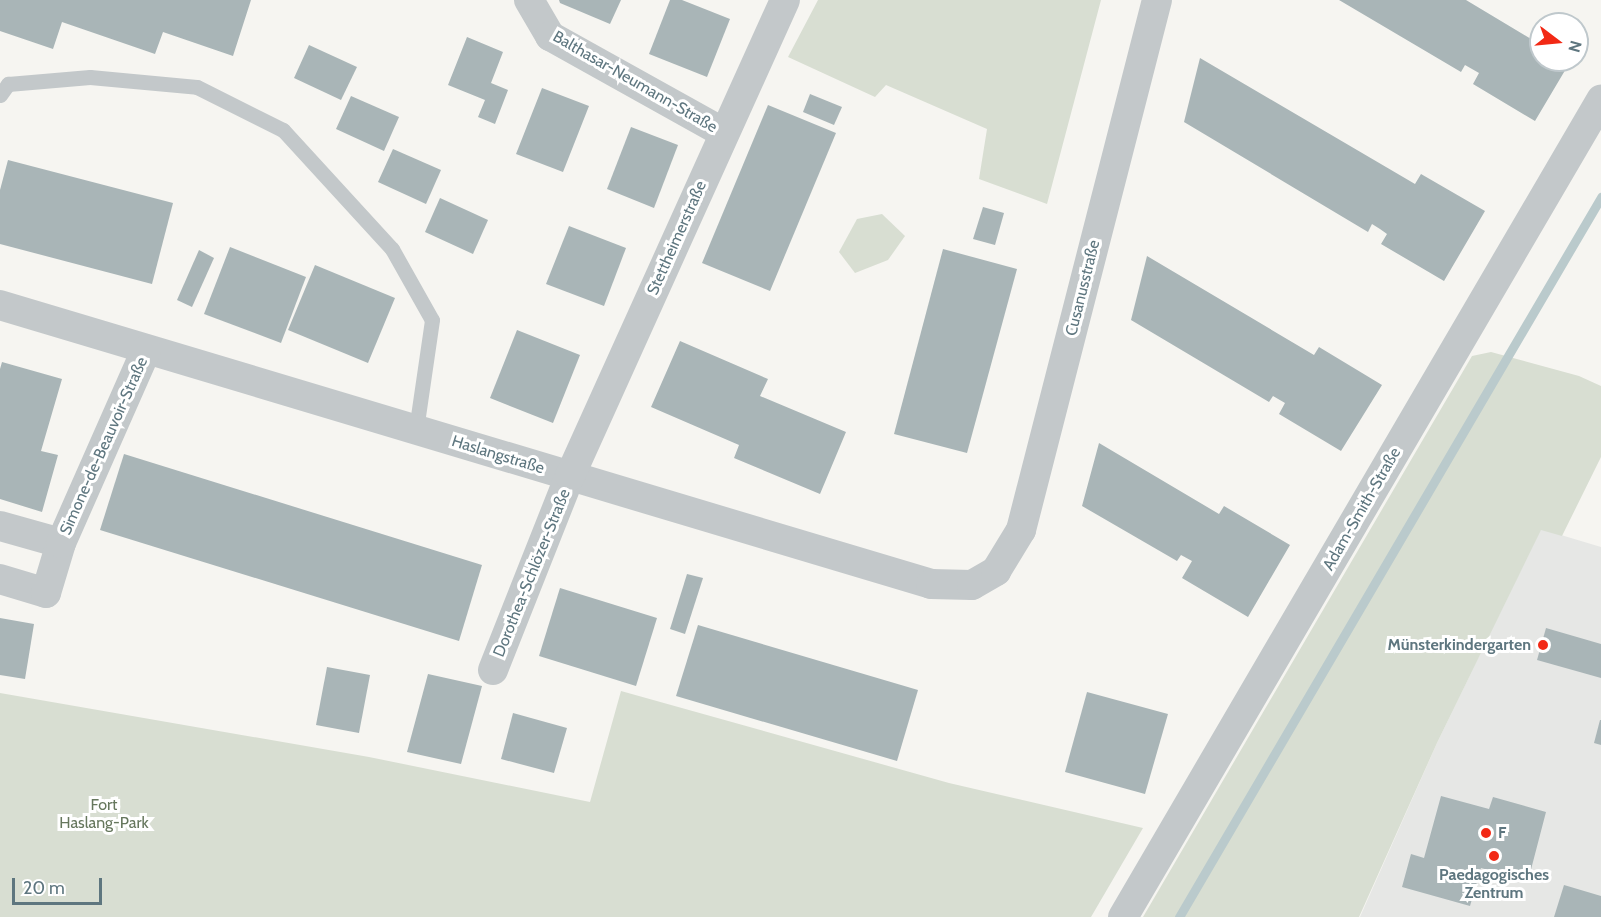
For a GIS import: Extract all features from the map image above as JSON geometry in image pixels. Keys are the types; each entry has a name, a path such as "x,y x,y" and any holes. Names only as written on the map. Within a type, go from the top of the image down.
{"street":[{"name":"Balthasar-Neumann-Straße","path":"529,0 550,36 724,133"},
{"name":"Stettheimerstraße","path":"570,476 785,0"},
{"name":"Cusanusstraße","path":"996,572 1021,530 1158,0"},
{"name":"Adam-Smith-Straße","path":"1123,917 1601,100"},
{"name":"Haslangstraße","path":"0,304 146,350 931,585 972,585 996,572"},
{"name":"Simone-de-Beauvoir-Straße","path":"0,579 46,593 61,543 146,350"},
{"name":"Dorothea-Schlözer-Straße","path":"493,670 570,476"},
{"name":"Simone-de-Beauvoir-Straße","path":"0,526 61,543"}],"lane":[{"path":"0,95 8,84 90,77 197,87 283,129 392,249 432,320 416,430"}],"shaded area":[{"path":"1541,529 1601,547 1601,917 1360,917 1437,743"}],"green space":[{"path":"818,0 1101,0 1047,204 979,179 987,129 886,85 875,97 788,57"},
{"path":"882,214 905,236 888,260 855,273 839,252 857,219"},
{"path":"1491,352 1579,376 1601,386 1601,457 1562,536 1541,530 1437,743 1359,917 1143,917 1472,356"},
{"name":"Fort Haslang-Park","path":"621,691 949,783 1143,828 1091,917 0,917 0,693 369,757 590,802"}],"building":[{"path":"0,0 251,0 233,56 163,32 155,54 62,22 53,49 0,31"},
{"path":"559,0 621,0 610,24 560,3"},
{"path":"670,0 682,0 730,19 707,77 649,54"},
{"path":"1339,0 1466,0 1529,38 1529,72 1564,72 1535,121 1473,84 1479,73 1465,65 1461,72"},
{"path":"467,37 503,52 491,83 508,90 495,124 478,117 485,100 448,85"},
{"path":"309,45 357,67 341,100 294,78"},
{"path":"1200,58 1415,184 1421,174 1485,211 1444,281 1381,244 1387,234 1372,224 1368,232 1184,122"},
{"path":"542,88 589,106 563,172 516,154"},
{"path":"810,94 842,107 834,125 803,112"},
{"path":"351,96 399,117 384,151 336,129"},
{"path":"768,105 836,133 770,291 702,263"},
{"path":"631,127 678,145 654,208 607,189"},
{"path":"393,149 441,170 426,204 378,182"},
{"path":"8,160 173,203 152,284 0,244 0,190"},
{"path":"440,198 488,220 473,254 425,232"},
{"path":"983,207 1004,213 995,245 973,239"},
{"path":"569,226 626,248 604,306 546,284"},
{"path":"230,247 306,277 281,343 204,314"},
{"path":"943,249 1017,269 967,453 894,434"},
{"path":"199,250 214,258 192,307 177,300"},
{"path":"1147,256 1314,355 1319,347 1382,385 1341,451 1279,414 1285,403 1273,396 1269,402 1131,320"},
{"path":"315,265 395,298 368,363 288,330"},
{"path":"517,330 580,355 553,423 490,398"},
{"path":"680,341 768,379 760,396 846,432 820,494 734,458 739,445 651,407"},
{"path":"2,362 62,379 41,451 58,455 42,512 0,499 0,369"},
{"path":"1099,443 1219,514 1224,506 1290,545 1248,617 1182,578 1192,561 1181,555 1177,561 1082,506"},
{"path":"124,454 482,565 459,641 100,530"},
{"path":"687,574 703,578 685,634 670,629"},
{"path":"560,588 657,618 636,686 539,656"},
{"path":"0,618 34,624 25,679 0,675"},
{"path":"698,625 918,690 897,761 676,696"},
{"path":"1546,628 1601,644 1601,678 1537,660"},
{"path":"327,667 370,675 359,733 316,725"},
{"path":"428,674 482,686 461,764 407,752"},
{"path":"1087,692 1168,714 1145,794 1065,772"},
{"path":"513,713 567,728 554,773 501,759"},
{"path":"1601,720 1601,745 1594,743"},
{"name":"F","path":"1441,796 1489,809 1493,797 1546,812 1528,881 1481,868 1470,906 1402,887 1411,854 1424,858"},
{"path":"1564,885 1601,896 1601,917 1554,917"}],"waterway":[{"path":"1179,917 1601,197"}],"place":[{"name":"Münsterkindergarten","path":"1543,645"},
{"name":"F","path":"1486,833"},
{"name":"Paedagogisches Zentrum","path":"1494,856"}]}
